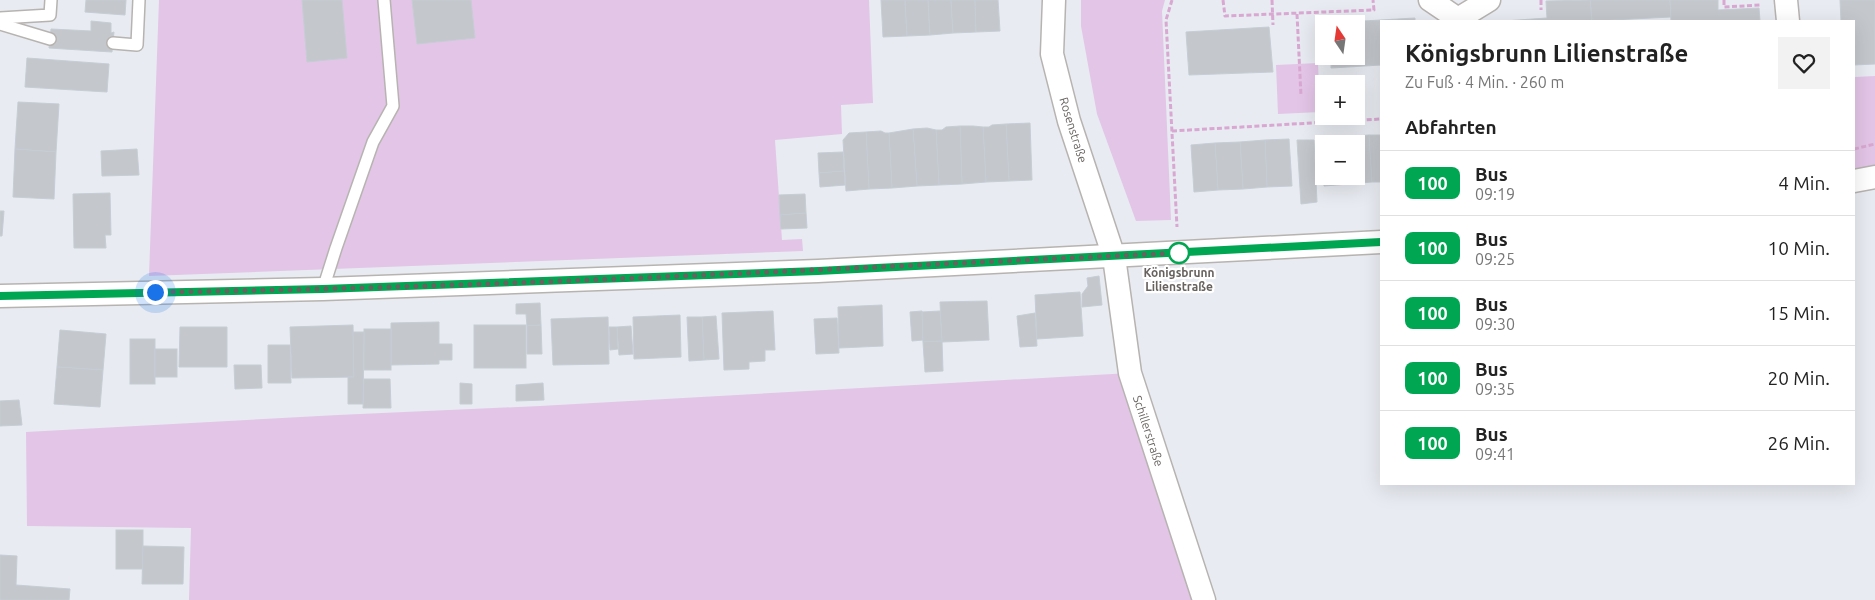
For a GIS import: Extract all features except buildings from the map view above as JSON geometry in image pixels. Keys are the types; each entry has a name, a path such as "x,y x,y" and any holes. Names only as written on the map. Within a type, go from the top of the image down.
{"street":[{"name":"Rosenstraße","path":"1054,0 1052,54 1069,120 1114,257"},
{"path":"1430,0 1458,20 1485,1"},
{"path":"1855,181 1875,177"},
{"path":"0,296 323,289 818,271 1380,242"},
{"name":"Schillerstraße","path":"1114,257 1130,373 1204,600"}],"lane":[{"path":"0,18 50,14 51,0"},
{"path":"113,43 136,44 139,0"},
{"path":"323,289 373,142 393,106 384,0"},
{"path":"0,24 50,39"}],"path":[{"path":"1172,0 1166,20 1178,253"},
{"path":"1223,0 1225,16 1374,10 1373,0"},
{"path":"1272,0 1273,25"},
{"path":"1541,0 1542,10"},
{"path":"1724,0 1724,7 1787,8"},
{"path":"1297,14 1301,96"},
{"path":"1172,131 1380,119"},
{"path":"1855,149 1875,144"}],"shaded area":[{"path":"159,0 869,0 873,103 841,105 842,134 775,140 782,240 802,239 803,251 149,276"},
{"path":"1081,0 1165,0 1162,11 1171,220 1136,221 1097,114 1081,26"},
{"path":"1315,63 1315,65 1318,65 1318,75 1315,75 1315,112 1278,114 1276,65"},
{"path":"1875,76 1875,165 1855,169 1855,77"},
{"path":"1130,373 1199,600 189,600 191,528 27,526 26,432"}],"bus line":[{"name":"100","path":"0,296 323,289 818,271 1380,242"}],"place":[{"name":"Königsbrunn Lilienstraße","path":"1179,253"}],"route":[{"path":"155,292 323,289 818,271 1179,253"}]}
